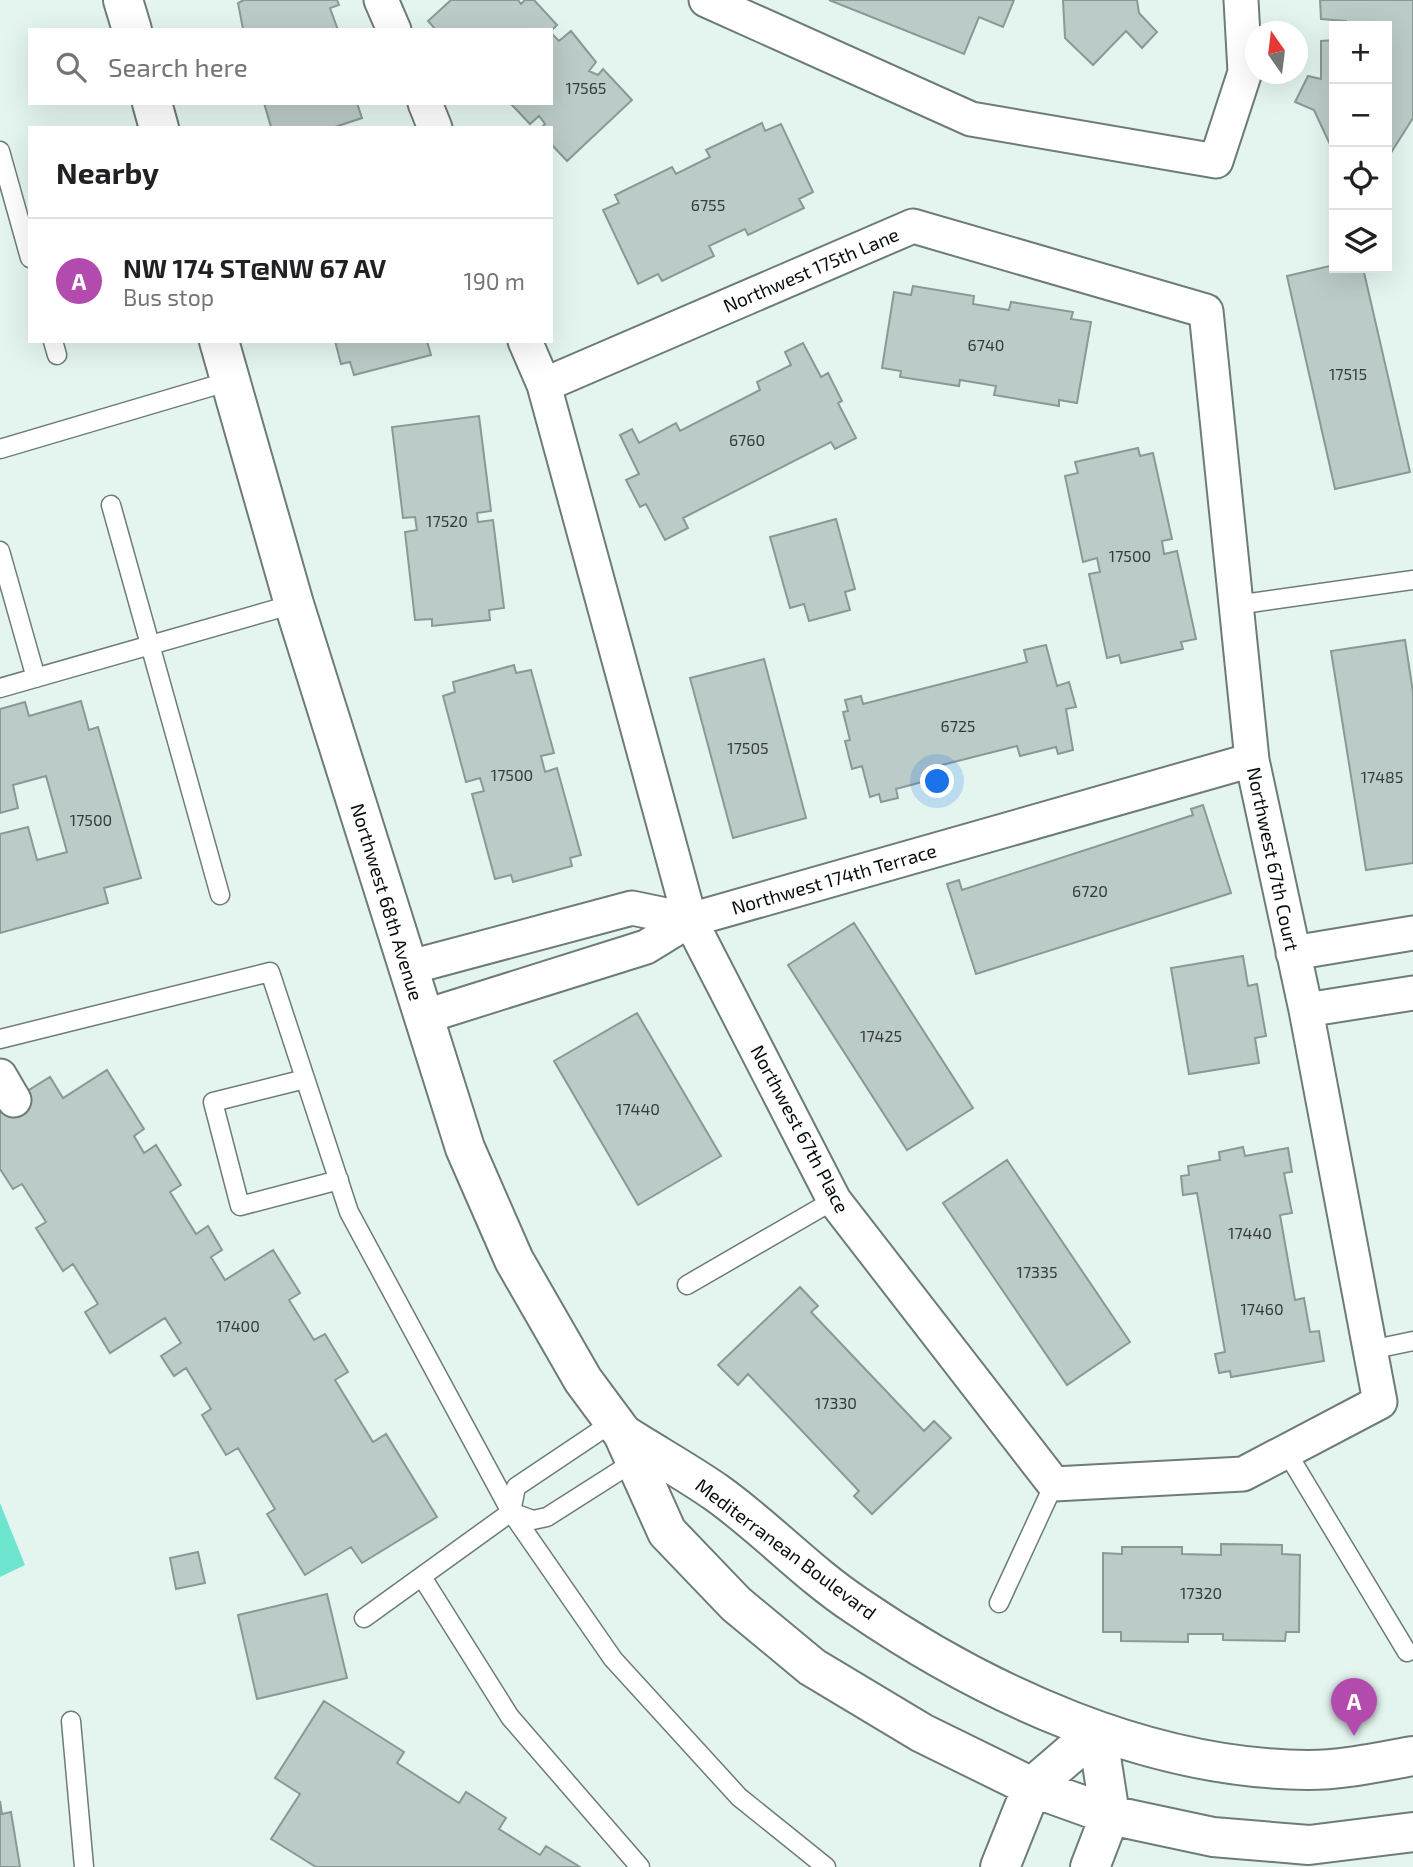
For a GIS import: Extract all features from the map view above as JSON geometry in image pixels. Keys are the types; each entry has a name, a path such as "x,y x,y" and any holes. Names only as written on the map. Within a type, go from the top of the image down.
{"street":[{"path":"123,0 131,28"},
{"path":"381,0 393,28"},
{"path":"706,0 971,119 1216,161 1245,72 1241,0"},
{"path":"153,105 158,126"},
{"path":"426,105 434,126"},
{"name":"Northwest 175th Lane","path":"544,385 914,226 1206,311"},
{"name":"Northwest 67th Court","path":"1206,311 1252,760 1306,1010 1380,1402 1286,1451"},
{"name":"Northwest 68th Avenue","path":"220,343 294,604 465,1148 514,1259 583,1380 624,1439"},
{"path":"526,343 544,385"},
{"name":"Northwest 67th Place","path":"544,385 690,920 834,1200 1054,1484"},
{"name":"Northwest 174th Terrace","path":"423,1017 646,947 690,920 1252,760"},
{"path":"408,968 632,908 690,920"},
{"path":"1293,953 1413,933"},
{"path":"1306,1010 1413,993"},
{"path":"624,1439 667,1532 736,1604 812,1667 922,1733 1032,1787 1110,1815 1213,1837 1309,1845 1413,1832"},
{"name":"Mediterranean Boulevard","path":"624,1439 717,1493 856,1606 958,1667 1062,1718 1131,1743 1224,1763 1309,1770 1413,1756"},
{"path":"1054,1484 1242,1474 1286,1451"},
{"path":"1000,1867 1032,1787 1097,1731"},
{"path":"1090,1867 1110,1815 1097,1731"}],"lane":[{"path":"0,151 28,251"},
{"path":"0,449 230,381"},
{"path":"111,505 220,895"},
{"path":"0,551 36,678"},
{"path":"1236,605 1413,580"},
{"path":"0,688 294,604"},
{"path":"0,1039 270,972 349,1212 512,1512 613,1659 739,1797 826,1867"},
{"path":"305,1079 213,1102 240,1206 339,1180"},
{"path":"687,1285 834,1200"},
{"path":"1370,1350 1413,1341"},
{"path":"512,1512 523,1519 547,1517 624,1439"},
{"path":"364,1618 512,1512 516,1487 624,1439"},
{"path":"1286,1451 1407,1652"},
{"path":"999,1603 1054,1484"},
{"path":"422,1577 510,1717 640,1867"},
{"path":"71,1721 84,1867"}],"shaded area":[{"path":"0,1503 25,1565 0,1577"}],"building":[{"path":"244,0 337,0 339,5 330,8 337,28 243,28 238,3"},
{"path":"451,0 518,0 521,4 525,0 534,0 557,25 553,29 434,28 428,21"},
{"path":"829,0 1014,0 1003,27 979,17 964,54"},
{"path":"1063,0 1137,0 1139,13 1157,32 1142,48 1126,31 1093,65 1065,38"},
{"path":"1320,0 1413,0 1413,118 1392,151 1392,21 1321,19"},
{"path":"571,31 596,62 589,71 598,75 603,69 632,100 567,161 553,146 553,126 543,126 545,124 539,116 530,124 512,105 553,105 553,35 559,41"},
{"path":"1329,40 1329,142 1314,110 1295,102 1304,84 1308,84 1308,76 1321,79 1321,41"},
{"path":"265,105 358,105 362,118 338,126 271,126"},
{"path":"762,123 765,131 781,124 813,192 799,199 804,208 748,235 745,229 709,246 714,256 662,281 658,274 638,284 603,210 619,203 615,195 672,167 676,174 710,157 706,150"},
{"path":"1329,266 1329,273 1364,273 1410,472 1335,489 1287,276"},
{"path":"913,286 974,296 973,304 1009,310 1011,302 1073,312 1071,319 1091,322 1077,403 1059,400 1059,406 994,395 996,386 960,380 959,386 900,377 901,371 882,368 894,292 911,295"},
{"path":"336,343 428,343 431,355 354,375 350,362 341,364"},
{"path":"803,343 821,377 828,373 842,401 838,403 856,438 835,449 831,442 683,518 688,528 665,540 646,504 640,507 626,480 639,474 620,435 632,429 639,443 676,423 680,431 760,390 757,382 791,365 785,352"},
{"path":"479,416 491,511 477,513 478,522 493,520 504,608 489,610 490,620 432,626 432,619 415,620 405,532 417,530 415,517 403,518 392,427"},
{"path":"1138,448 1140,456 1153,453 1172,539 1162,541 1164,554 1177,551 1196,639 1181,642 1183,649 1121,663 1119,655 1107,658 1089,574 1100,572 1097,558 1083,562 1065,476 1078,473 1075,462"},
{"path":"836,519 855,589 845,592 850,610 809,621 804,604 790,608 770,537"},
{"path":"1405,640 1413,692 1413,863 1366,870 1331,651"},
{"path":"1046,645 1057,686 1069,682 1076,707 1066,709 1073,750 1058,754 1056,747 1020,756 1017,746 930,768 933,779 896,789 898,798 881,802 879,794 870,797 862,766 852,769 845,741 850,740 843,712 848,711 845,700 861,696 863,704 1027,662 1024,650"},
{"path":"764,659 806,818 733,838 690,678"},
{"path":"514,665 516,673 531,670 554,753 541,756 545,772 557,768 581,855 570,858 572,866 513,882 511,875 495,879 472,794 484,791 480,778 466,782 443,696 455,692 453,682"},
{"path":"81,701 89,730 98,727 141,878 104,888 108,903 0,933 0,834 28,827 37,860 67,852 46,776 13,785 18,808 0,813 0,709 25,702 29,716"},
{"path":"1203,805 1231,893 976,974 947,884 959,880 962,890 1193,815 1191,809"},
{"path":"854,923 973,1108 907,1150 788,965"},
{"path":"1243,956 1248,986 1257,984 1266,1036 1255,1038 1259,1063 1189,1074 1171,968"},
{"path":"637,1013 721,1156 638,1205 554,1061"},
{"path":"107,1070 144,1129 134,1136 144,1153 156,1145 181,1185 170,1192 196,1234 208,1226 222,1250 211,1257 225,1280 273,1250 300,1293 289,1300 314,1340 325,1334 348,1372 335,1380 373,1442 386,1434 437,1517 362,1563 351,1547 305,1575 267,1514 275,1509 238,1448 226,1455 202,1415 211,1409 186,1368 174,1376 161,1356 181,1343 165,1318 110,1353 85,1312 98,1304 73,1264 63,1271 36,1228 46,1222 22,1184 13,1189 0,1169 0,1108 50,1077 63,1098"},
{"path":"1243,1147 1245,1156 1288,1148 1292,1172 1284,1173 1292,1213 1280,1215 1295,1300 1304,1298 1310,1332 1319,1331 1324,1361 1231,1377 1230,1371 1219,1373 1215,1354 1225,1352 1197,1193 1183,1195 1181,1176 1189,1175 1188,1166 1220,1160 1219,1152"},
{"path":"1007,1160 1130,1342 1067,1385 943,1203"},
{"path":"800,1287 818,1306 811,1312 924,1431 934,1421 951,1438 872,1514 854,1496 859,1491 748,1374 738,1385 718,1365"},
{"path":"1221,1544 1282,1545 1282,1554 1300,1555 1299,1632 1286,1632 1285,1641 1223,1640 1223,1634 1188,1634 1188,1642 1121,1641 1121,1632 1103,1632 1103,1553 1122,1554 1122,1547 1182,1547 1182,1554 1221,1555"},
{"path":"198,1552 205,1583 176,1589 170,1558"},
{"path":"327,1594 347,1678 257,1699 238,1615"},
{"path":"324,1701 404,1752 397,1763 459,1803 466,1792 506,1818 499,1829 540,1855 546,1846 580,1867 316,1867 271,1839 300,1794 275,1778"},
{"path":"0,1801 2,1814 11,1812 20,1867 0,1867"}],"place":[{"name":"NW 174 ST@NW 67 AV","path":"1354,1736"}]}
